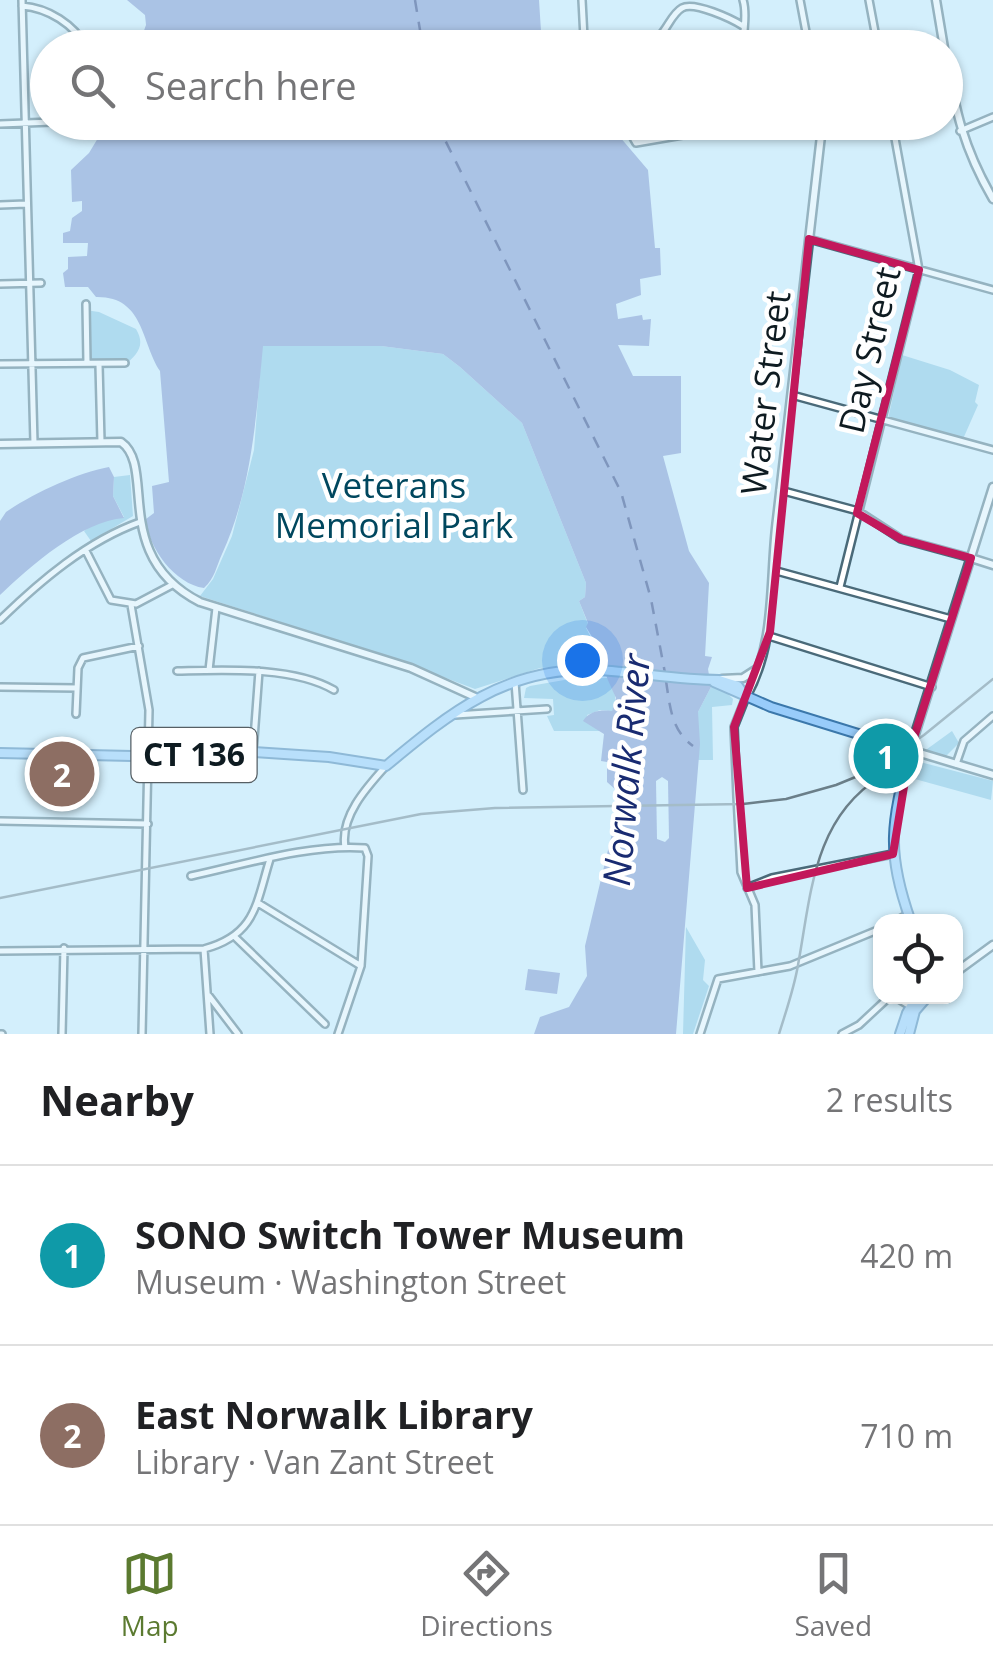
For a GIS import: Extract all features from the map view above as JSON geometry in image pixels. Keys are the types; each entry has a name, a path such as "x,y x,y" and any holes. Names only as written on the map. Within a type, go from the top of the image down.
{"main road":[{"path":"936,0 941,30"},
{"path":"963,138 992,195"},
{"name":"Water Street","path":"746,697 762,664 769,636 780,490 820,140"},
{"path":"0,444 126,445 134,466 140,522 150,554 172,585 216,608 411,668 475,697"},
{"path":"909,914 893,854 894,818 910,750 993,487"},
{"path":"971,558 993,564"},
{"path":"386,766 447,715 475,697 516,682 570,670 714,680 743,678 762,664"},
{"path":"714,680 746,697 993,774"},
{"name":"CT 136","path":"0,753 148,756 253,752 386,766"},
{"path":"963,967 993,945"},
{"path":"900,1034 913,1004"},
{"path":"908,1034 913,1004"}],"street":[{"path":"582,0 584,30"},
{"path":"743,0 747,14 743,30"},
{"path":"800,0 806,30"},
{"path":"870,0 875,30"},
{"path":"34,443 22,3 47,10 71,30"},
{"path":"666,30 685,7 718,14 743,26"},
{"path":"963,129 993,116"},
{"path":"0,124 30,124"},
{"name":"Day Street","path":"840,587 919,270 895,140"},
{"path":"0,204 26,204"},
{"path":"809,238 993,290"},
{"path":"0,284 41,284"},
{"path":"86,304 87,363"},
{"path":"0,364 125,363"},
{"path":"98,364 102,442"},
{"path":"792,395 993,450"},
{"path":"780,490 858,512 901,539 971,558"},
{"path":"0,620 34,588 86,550 108,535 140,522"},
{"path":"86,550 111,600 131,605 144,602 172,585"},
{"path":"773,570 951,619"},
{"path":"131,605 149,710 142,1034"},
{"path":"209,670 216,608"},
{"path":"769,636 932,686"},
{"path":"76,714 78,668 83,658 138,646"},
{"path":"177,670 259,672 306,680 334,690"},
{"path":"253,752 259,672"},
{"path":"516,682 523,790"},
{"path":"0,687 76,688"},
{"path":"746,697 734,727 741,872 755,905 758,972"},
{"path":"447,715 547,709"},
{"path":"956,764 964,742 993,716"},
{"path":"345,847 354,808 386,766"},
{"path":"0,821 148,824"},
{"path":"191,876 270,858 345,847 366,848 361,966 338,1034"},
{"path":"747,888 805,871 893,854"},
{"path":"0,951 204,949 234,937 251,920 270,858"},
{"path":"258,903 361,966"},
{"path":"700,1034 718,978 790,966 873,931"},
{"path":"234,937 324,1024"},
{"path":"62,1034 64,948"},
{"path":"204,949 210,1034"},
{"path":"208,993 238,1034"},
{"path":"842,1034 859,1026 882,1004"}],"highlighted area":[{"path":"809,239 919,270 857,513 901,539 971,558 910,750 893,854 747,888 734,727 770,632"}],"green space":[{"path":"85,310 99,312 136,329 139,349 124,366 87,366"},
{"name":"Veterans Memorial Park","path":"262,346 381,346 443,354 522,423 586,583 585,597 579,601 586,628 604,663 540,668 475,689 200,596 213,579 232,536 254,450"},
{"path":"902,355 950,370 979,385 975,402 978,405 963,439 888,419"},
{"path":"130,475 133,516 91,541 84,531 103,521 124,517 113,496 114,477"},
{"path":"607,678 615,694 612,711 587,715 590,723 602,731 554,731 547,716 554,715 553,699 524,698 530,686"},
{"path":"711,687 726,692 733,699 732,705 712,707 713,760 698,760 698,712"},
{"path":"952,731 959,743 946,756 923,752"},
{"path":"920,762 993,781 991,800 904,776"},
{"path":"686,927 705,960 703,980 709,986 693,1034 683,1034"}],"water":[{"path":"127,0 539,0 541,30 144,30 145,15"},
{"name":"Norwalk River","path":"97,140 622,140 648,170 661,275 640,279 641,295 616,304 618,319 642,315 643,320 651,319 649,346 618,345 633,376 681,376 681,453 663,456 689,551 709,583 705,656 712,657 708,669 711,687 698,712 700,744 676,1034 534,1034 540,1017 569,1007 587,976 585,946 614,825 616,790 607,782 607,762 601,761 604,734 583,721 593,713 612,711 616,698 603,655 586,627 579,601 585,597 586,583 522,423 443,354 381,346 263,346 251,452 232,529 204,588 183,580 158,553 146,519 154,513 152,486 169,482 160,371 139,323 124,304 96,297 88,287 65,287 63,273 68,269 68,257 87,256 88,243 63,243 63,233 70,231 72,218 82,211 82,201 72,202 71,170"},
{"path":"109,467 114,477 113,496 124,518 74,536 0,595 0,521 6,512 56,485"},
{"path":"528,969 560,973 557,994 525,990"}],"pier":[{"path":"662,777 668,781 669,838 665,842 657,839 656,781"}],"ferry route":[{"path":"415,0 420,30"},
{"path":"445,140 621,492 651,599 665,673"},
{"path":"666,681 676,725 693,746"}],"railway":[{"path":"0,898 421,814 495,808 743,804 786,799 875,769 993,679"},
{"path":"779,1034 796,974 812,886 828,836 858,794 880,777"}],"place":[{"name":"SONO Switch Tower Museum","path":"886,756"},
{"name":"East Norwalk Library","path":"62,774"}]}
